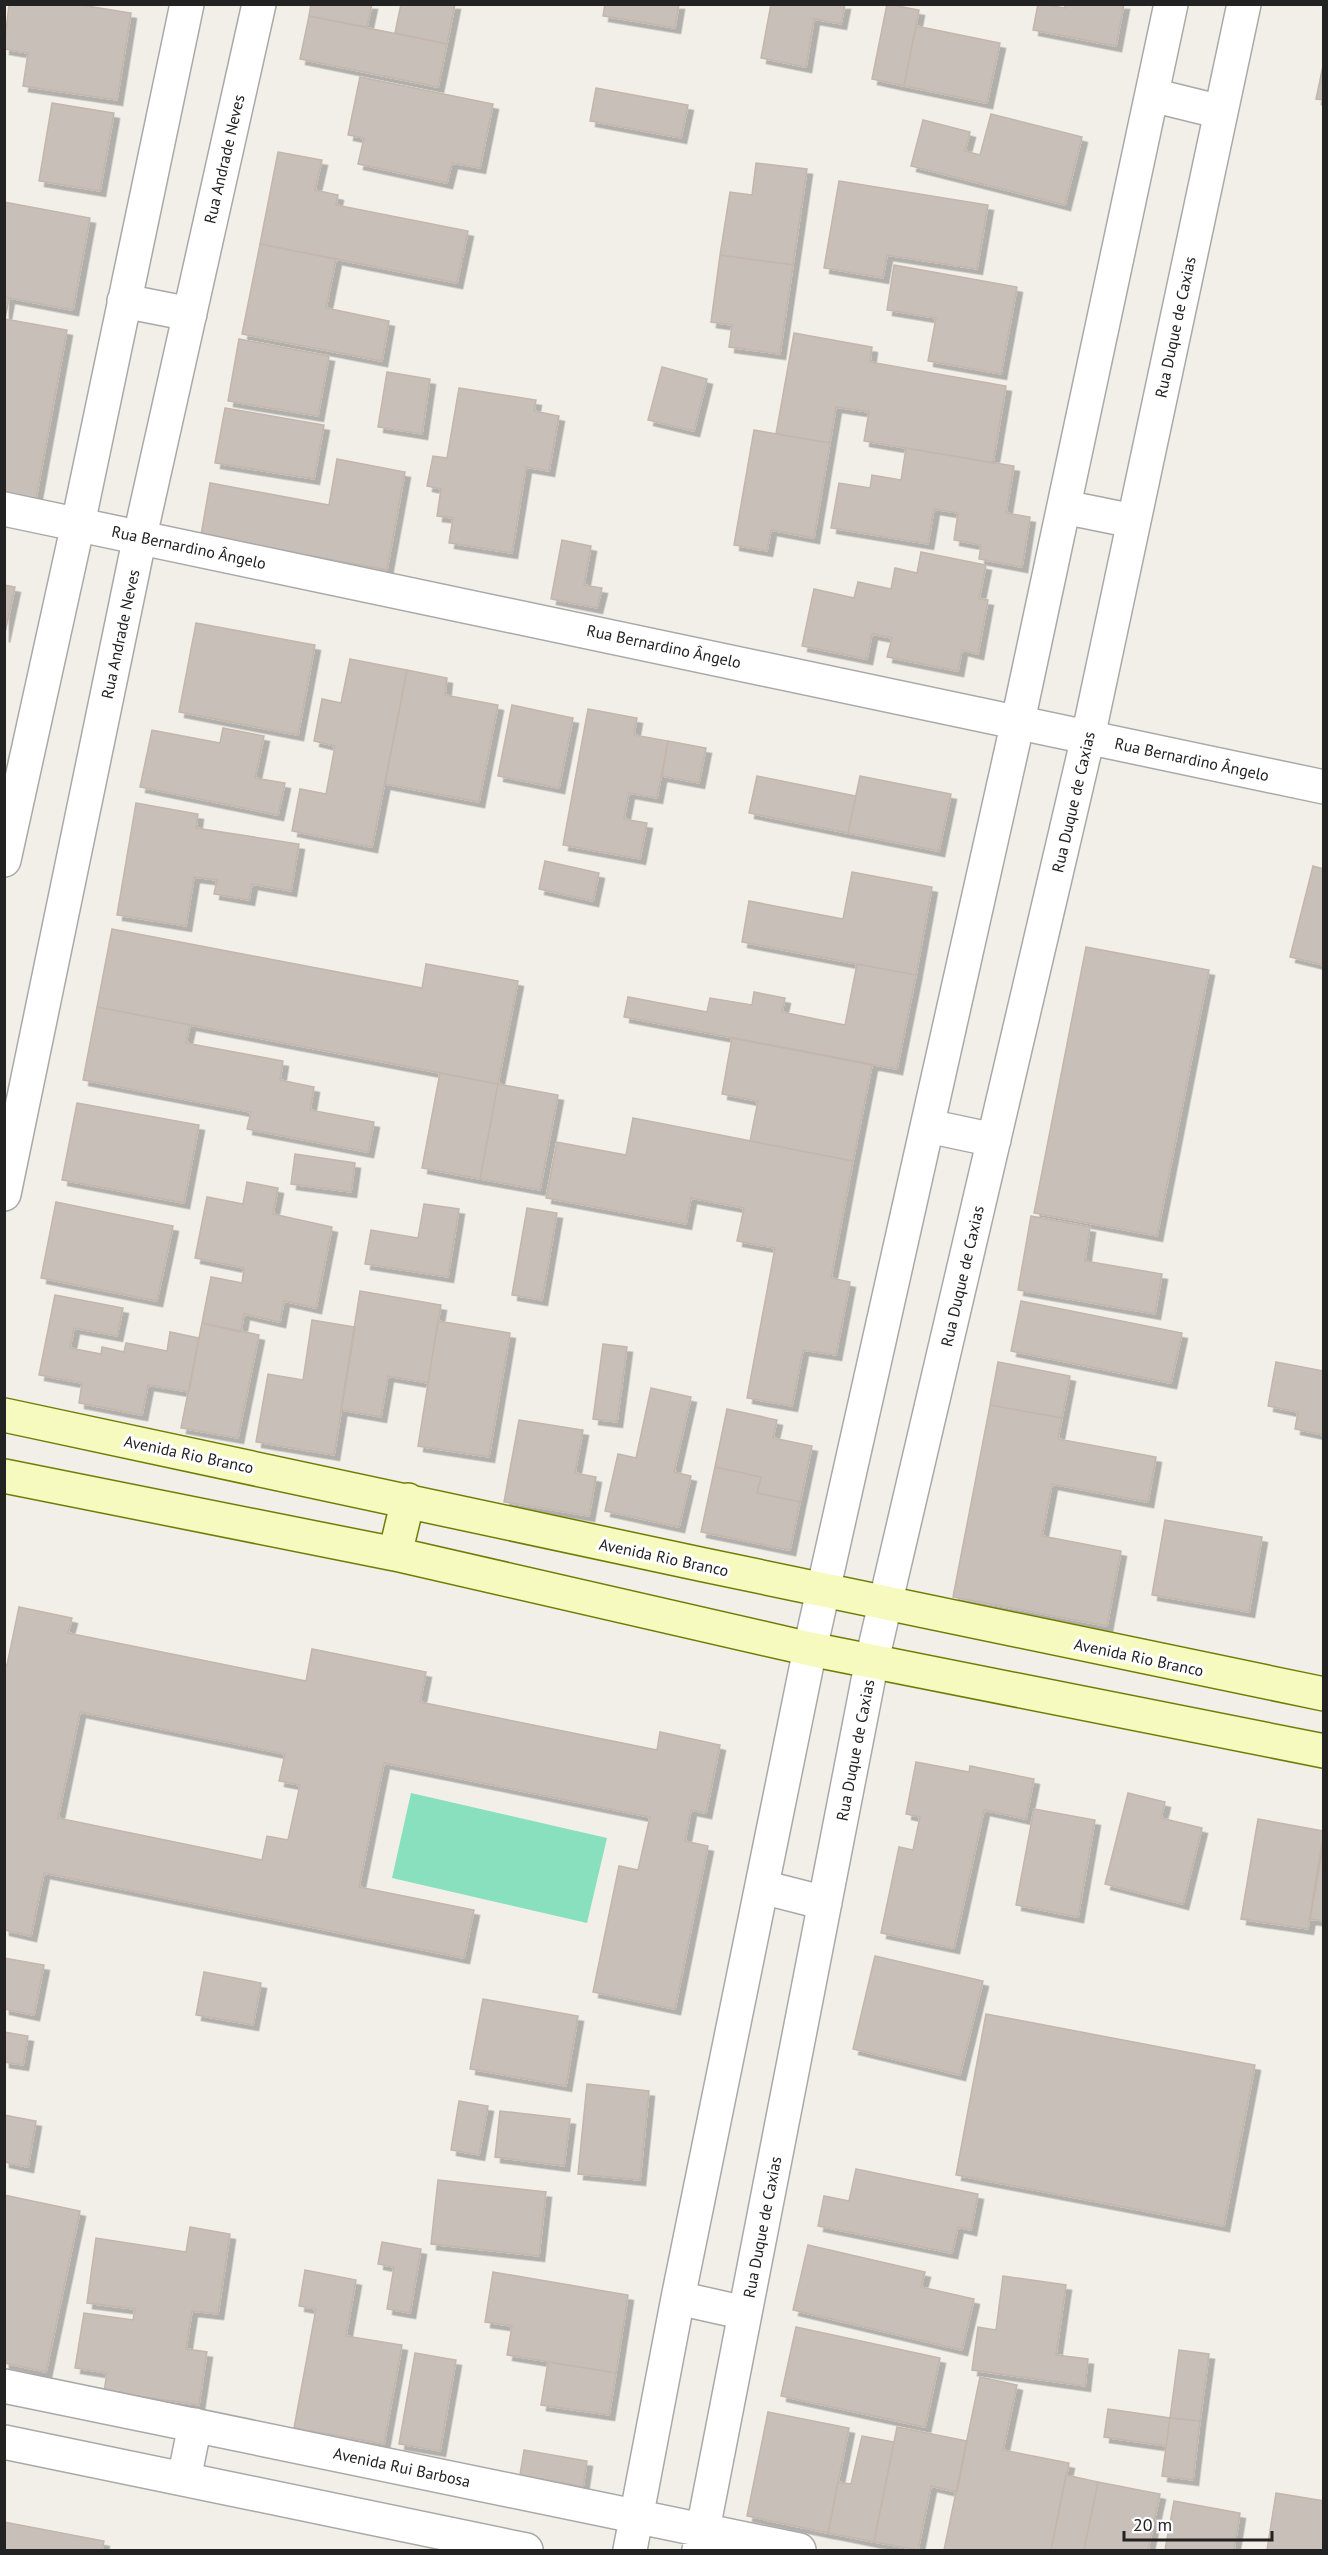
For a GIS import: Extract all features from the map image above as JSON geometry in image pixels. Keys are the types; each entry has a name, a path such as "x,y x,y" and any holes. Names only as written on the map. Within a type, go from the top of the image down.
{"street":[{"path":"4,860 78,524 187,4"},
{"name":"Rua Andrade Neves","path":"6,1179 140,536 259,4"},
{"path":"630,2550 678,2298 810,1648 1018,721 1171,4"},
{"name":"Rua Duque de Caxias","path":"701,2540 872,1660 1088,736 1244,4"},
{"path":"1152,95 1221,112"},
{"path":"124,302 190,314"},
{"path":"1064,507 1133,521"},
{"name":"Rua Bernardino Ângelo","path":"4,509 1323,787"},
{"path":"928,1126 994,1140"},
{"name":"Avenida Rio Branco","path":"4,1415 408,1500 823,1592 886,1603 1323,1694"},
{"path":"4,1476 395,1554 810,1648 1321,1742"},
{"path":"395,1554 408,1500"},
{"path":"762,1887 825,1903"},
{"path":"678,2298 745,2313"},
{"name":"Avenida Rui Barbosa","path":"4,2386 637,2515 701,2540 799,2550"},
{"path":"184,2479 195,2425"},
{"path":"4,2442 526,2550"}],"green space":[{"path":"411,1793 607,1838 587,1923 392,1878"}],"building":[{"path":"9,4 75,4 131,13 117,100 23,86 28,53 4,49"},
{"path":"311,4 372,4 367,27 309,16"},
{"path":"401,4 455,4 447,44 395,33"},
{"path":"605,4 679,4 675,28 603,16"},
{"path":"771,4 845,4 841,24 814,19 806,67 761,58"},
{"path":"887,4 919,10 904,86 872,79"},
{"path":"1038,4 1065,8 1065,4 1124,4 1116,46 1033,30"},
{"path":"309,16 447,44 438,87 300,59"},
{"path":"916,26 1000,43 987,103 904,86"},
{"path":"1324,61 1324,100 1316,99"},
{"path":"360,77 493,104 480,168 452,163 447,183 358,164 364,138 348,135"},
{"path":"596,88 688,105 681,138 590,121"},
{"path":"52,103 114,113 100,191 39,181"},
{"path":"991,114 1082,137 1065,205 911,166 923,120 970,132 965,151 980,155"},
{"path":"278,152 322,160 315,190 338,195 336,205 468,231 457,283 260,244"},
{"path":"756,163 807,169 793,265 720,255 730,192 752,195"},
{"path":"839,181 988,205 977,269 887,255 883,278 824,268"},
{"path":"4,202 90,218 73,310 4,297"},
{"path":"260,244 336,259 326,308 389,321 382,361 242,334"},
{"path":"720,255 793,265 780,354 729,347 732,325 711,322"},
{"path":"894,265 1017,287 1001,374 928,361 936,318 887,310"},
{"path":"4,297 9,298 5,319 67,330 36,499 4,494"},
{"path":"794,333 872,347 870,362 1006,386 993,463 864,441 869,412 836,407 830,443 776,434"},
{"path":"239,339 329,356 318,416 228,401"},
{"path":"662,367 707,379 694,431 648,420"},
{"path":"387,372 430,379 422,434 378,427"},
{"path":"459,388 536,400 534,411 559,416 549,471 526,467 512,553 449,543 453,518 437,516 441,489 427,486 433,456 447,458"},
{"path":"225,408 324,425 314,479 215,463"},
{"path":"754,430 830,443 814,538 771,530 767,551 734,545"},
{"path":"906,448 1014,466 1006,513 1030,517 1022,567 979,559 981,545 954,540 958,513 934,509 928,544 831,528 839,483 870,488 872,475 901,480"},
{"path":"337,459 405,472 387,570 201,535 210,483 329,505"},
{"path":"562,540 591,546 584,585 602,588 597,608 551,599"},
{"path":"921,552 986,565 979,599 988,600 978,654 962,650 958,671 887,657 892,638 872,634 867,659 802,646 814,589 854,598 858,582 891,589 895,568 917,573"},
{"path":"4,585 15,587 4,637"},
{"path":"196,623 315,645 298,735 179,712"},
{"path":"350,659 407,670 372,847 292,831 300,789 326,794 335,746 314,741 322,699 341,703"},
{"path":"407,670 447,678 445,695 498,705 479,802 385,784"},
{"path":"512,705 573,718 559,788 498,776"},
{"path":"588,709 637,718 634,735 668,741 657,798 629,793 624,819 647,823 640,859 563,845"},
{"path":"223,728 264,736 255,778 285,783 278,815 140,787 152,730 220,743"},
{"path":"668,741 706,748 699,783 662,776"},
{"path":"757,776 856,796 848,833 749,813"},
{"path":"860,776 951,794 939,851 848,833"},
{"path":"136,803 198,814 196,828 299,844 291,891 252,884 249,900 214,894 217,880 194,877 186,926 117,915"},
{"path":"545,861 599,873 593,901 539,889"},
{"path":"1313,866 1324,869 1324,965 1290,957"},
{"path":"852,872 932,887 916,975 742,942 749,901 843,919"},
{"path":"112,929 422,988 426,964 518,981 498,1084 97,1007"},
{"path":"1086,947 1209,970 1157,1236 1034,1213"},
{"path":"857,964 916,975 897,1069 624,1017 628,997 707,1012 710,998 752,1005 754,992 785,998 782,1012 845,1025"},
{"path":"97,1007 190,1025 186,1043 283,1061 280,1080 314,1087 310,1110 374,1122 368,1152 247,1129 251,1112 83,1080"},
{"path":"732,1038 872,1065 853,1161 750,1141 758,1101 722,1094"},
{"path":"440,1073 498,1084 480,1179 422,1168"},
{"path":"498,1084 558,1095 540,1190 480,1179"},
{"path":"77,1103 199,1125 184,1203 62,1180"},
{"path":"633,1118 853,1161 831,1278 850,1282 836,1355 803,1350 792,1406 747,1398 775,1248 737,1241 744,1208 691,1198 686,1224 546,1198 557,1142 626,1155"},
{"path":"295,1154 355,1163 351,1192 291,1184"},
{"path":"247,1182 278,1188 273,1214 332,1227 316,1308 284,1301 280,1322 244,1314 241,1332 202,1323 211,1277 242,1283 244,1268 195,1258 207,1197 243,1204"},
{"path":"56,1202 173,1226 157,1301 41,1278"},
{"path":"424,1204 459,1209 448,1277 365,1264 371,1230 418,1238"},
{"path":"527,1208 557,1213 542,1300 512,1295"},
{"path":"1031,1216 1090,1227 1085,1261 1162,1274 1155,1314 1018,1290"},
{"path":"360,1291 441,1305 428,1383 388,1376 381,1417 341,1410"},
{"path":"55,1295 123,1308 117,1336 74,1328 70,1348 101,1354 102,1347 124,1352 126,1343 167,1351 170,1332 199,1338 189,1392 148,1385 142,1415 79,1403 82,1383 39,1375"},
{"path":"1021,1301 1182,1333 1171,1383 1011,1351"},
{"path":"312,1320 355,1327 334,1455 256,1442 268,1374 303,1380"},
{"path":"438,1321 510,1333 489,1457 418,1446"},
{"path":"202,1323 259,1335 238,1438 181,1428"},
{"path":"603,1344 627,1347 617,1422 593,1419"},
{"path":"998,1362 1070,1376 1062,1418 990,1405"},
{"path":"1276,1362 1324,1371 1324,1435 1295,1429 1298,1412 1268,1406"},
{"path":"651,1388 691,1397 674,1472 691,1476 679,1527 605,1511 618,1454 636,1458"},
{"path":"990,1405 1062,1418 1058,1439 1156,1457 1148,1502 1052,1484 1042,1536 1121,1551 1107,1626 953,1597"},
{"path":"727,1409 777,1420 773,1438 812,1446 800,1502 757,1493 761,1477 715,1467"},
{"path":"519,1420 583,1430 575,1473 596,1477 589,1516 504,1502"},
{"path":"715,1467 761,1477 757,1493 800,1502 790,1550 701,1532"},
{"path":"1165,1520 1262,1537 1249,1612 1152,1595"},
{"path":"19,1607 72,1618 68,1633 306,1681 312,1649 426,1672 420,1702 657,1750 660,1732 720,1745 706,1813 691,1810 685,1841 708,1846 675,2009 593,1992 619,1866 638,1870 650,1817 384,1763 359,1887 474,1910 464,1958 44,1873 31,1936 4,1930 4,1665 7,1665","holes":["80,1712 285,1754 279,1781 300,1785 288,1840 267,1836 262,1860 58,1818"]},
{"path":"916,1762 969,1772 970,1766 1034,1779 1026,1819 984,1810 954,1948 881,1933 899,1847 913,1850 920,1817 906,1814"},
{"path":"1128,1793 1165,1802 1161,1818 1202,1828 1183,1904 1105,1884"},
{"path":"1034,1809 1095,1820 1078,1917 1016,1905"},
{"path":"1258,1819 1324,1831 1308,1929 1241,1919"},
{"path":"1324,1840 1324,1921 1310,1919"},
{"path":"875,1956 983,1981 960,2075 853,2049"},
{"path":"4,1958 44,1965 34,2015 4,2009"},
{"path":"204,1972 261,1983 253,2025 196,2015"},
{"path":"483,1999 578,2016 566,2086 470,2069"},
{"path":"986,2014 1255,2065 1224,2226 956,2175"},
{"path":"4,2032 28,2036 23,2065 4,2062"},
{"path":"587,2084 649,2091 640,2180 578,2174"},
{"path":"459,2101 488,2106 479,2155 451,2150"},
{"path":"500,2111 570,2119 564,2166 495,2157"},
{"path":"4,2115 36,2121 28,2167 4,2162"},
{"path":"856,2169 978,2194 971,2230 958,2227 952,2253 818,2226 824,2196 849,2201"},
{"path":"438,2180 546,2192 539,2256 431,2244"},
{"path":"4,2195 80,2211 46,2372 4,2363"},
{"path":"190,2227 230,2234 218,2314 192,2311 186,2349 207,2352 199,2405 104,2391 107,2373 75,2368 84,2313 133,2320 135,2309 87,2303 96,2238 186,2252"},
{"path":"382,2242 421,2249 410,2313 387,2309 394,2267 378,2264"},
{"path":"808,2245 925,2272 921,2287 974,2299 962,2350 793,2310"},
{"path":"305,2270 356,2280 346,2336 402,2345 384,2444 294,2428 316,2309 299,2306"},
{"path":"493,2272 628,2295 616,2373 507,2355 512,2326 485,2322"},
{"path":"1003,2276 1066,2285 1056,2355 1088,2359 1085,2386 972,2370 978,2327 996,2330"},
{"path":"796,2327 940,2358 925,2427 781,2396"},
{"path":"1179,2350 1209,2354 1200,2421 1170,2418"},
{"path":"415,2353 456,2360 440,2451 399,2444"},
{"path":"548,2362 616,2373 609,2415 541,2405"},
{"path":"980,2377 1017,2385 1003,2450 1069,2463 1051,2550 944,2550"},
{"path":"1108,2409 1170,2418 1166,2446 1104,2437"},
{"path":"768,2412 849,2428 828,2533 747,2516"},
{"path":"1170,2418 1200,2421 1193,2480 1162,2476"},
{"path":"897,2427 967,2441 957,2492 931,2486 918,2550 874,2542"},
{"path":"862,2436 894,2442 874,2542 828,2533 838,2482 851,2484"},
{"path":"524,2450 587,2461 583,2487 520,2475"},
{"path":"1066,2475 1098,2482 1084,2550 1051,2550"},
{"path":"1098,2482 1160,2494 1148,2550 1084,2550"},
{"path":"1276,2493 1324,2501 1324,2550 1267,2550"},
{"path":"1174,2501 1240,2513 1234,2550 1165,2550"},
{"path":"4,2522 104,2541 102,2550 4,2550"}]}
